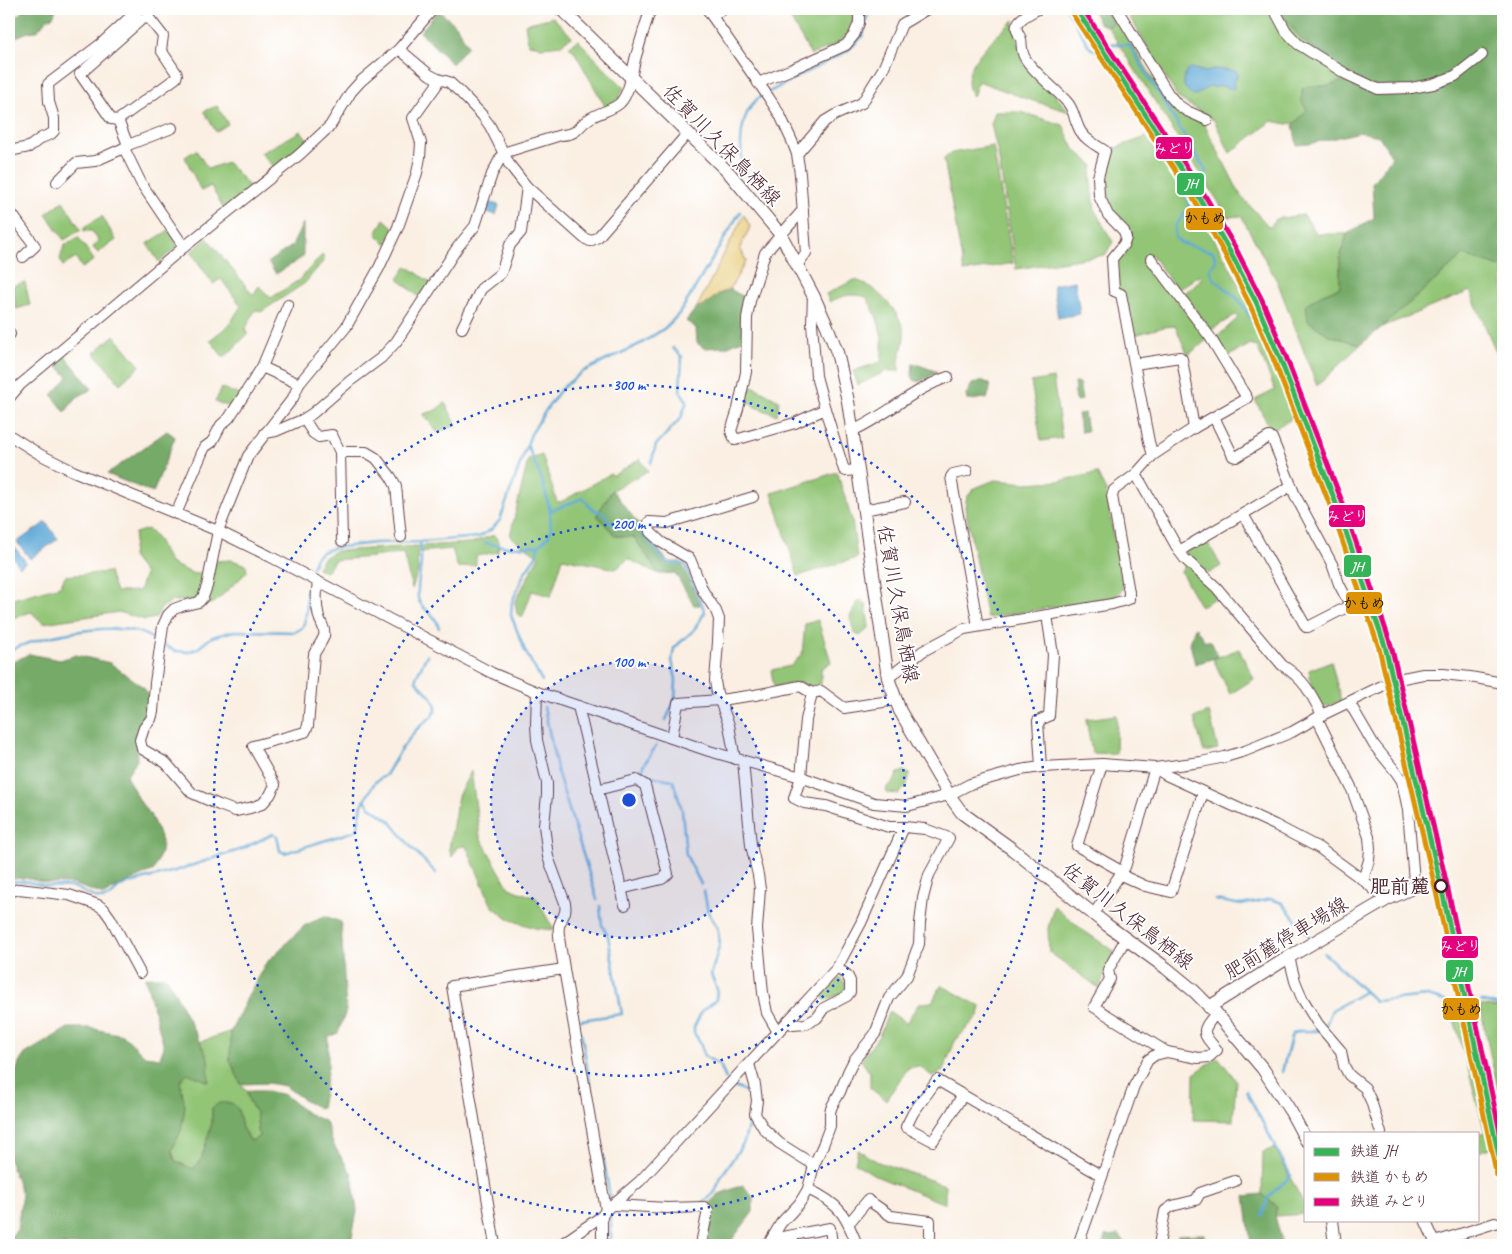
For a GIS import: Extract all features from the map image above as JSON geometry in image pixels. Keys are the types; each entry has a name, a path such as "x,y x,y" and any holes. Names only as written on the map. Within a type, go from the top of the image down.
{"main road":[{"name":"佐賀川久保鳥栖線","path":"561,9 730,174 782,235 813,295 827,326 840,366 848,401 888,678 900,711 949,795 962,813 1012,849 1166,968 1212,1010 1263,1068 1304,1136"},
{"name":"肥前麓停車場線","path":"1212,1010 1289,956 1386,900 1410,889"},
{"path":"1332,1222 1335,1245"}],"street":[{"path":"9,151 29,147 41,138 51,134 55,125 49,102 48,84 102,43 139,9"},
{"path":"9,398 20,385 184,247 306,149 330,126 351,92 361,81 399,49 433,9"},
{"path":"265,433 276,431 313,413 350,381 381,358 396,342 457,248 475,226 492,174 502,153 561,135 570,135 577,132 587,120 621,103 631,79 635,59 651,9"},
{"path":"724,9 709,12 780,115 797,154 806,253 798,265"},
{"path":"759,85 846,45 854,36 859,22 859,9"},
{"path":"797,154 825,121 862,104 883,69 902,24 927,9"},
{"path":"1038,9 1026,12 1017,25 1016,29 1020,37 1025,59 1068,102 1078,127 1084,136 1106,150 1098,177 1098,196 1108,215 1124,231 1126,238 1124,244 1112,259 1114,291 1120,294 1135,364 1148,442 1153,455"},
{"path":"1117,9 1169,95 1187,111 1207,120"},
{"path":"1274,9 1286,31 1298,44 1346,74 1378,88 1411,88 1433,84 1455,76 1482,55"},
{"path":"149,18 163,36 161,50 177,74 176,78 118,120 111,119 80,74 142,19 149,18"},
{"path":"399,49 430,75 438,80 449,82 482,115 490,126 502,153 527,187 584,238 590,241 598,237 688,133"},
{"path":"318,582 316,595 319,618 324,628 324,637 314,654 308,726 305,732 253,746 275,785 270,796 262,804 235,811 192,793 166,763 142,749 140,740 144,728 154,712 155,683 164,626 168,615 174,610 199,602 203,597 218,531 248,456 293,398 299,384 346,327 379,268 398,227 417,173 421,143 413,118 436,86 438,80"},
{"path":"118,120 126,147 141,182 184,247"},
{"path":"57,182 76,164 95,161 172,128"},
{"path":"462,328 481,289 501,273 510,245 521,232 527,187"},
{"path":"9,210 34,246 23,256"},
{"path":"803,210 765,253 747,318 746,372 732,431 735,440 795,423 825,409"},
{"path":"888,678 923,650 964,629 1112,604 1129,599 1112,496 1114,490 1136,474 1153,455 1194,428 1247,398 1210,337 1151,259"},
{"path":"813,295 812,323 816,376 844,470 846,472 857,470"},
{"path":"176,514 205,447 212,442 221,425 229,418 262,367 288,305"},
{"path":"1135,364 1180,357 1182,359 1194,428"},
{"path":"262,367 299,384"},
{"path":"852,431 864,426 933,382 948,377"},
{"path":"1214,417 1233,456 1236,457 1269,437 1272,438 1295,495 1332,564 1339,584 1349,603 1345,608 1306,627 1243,514"},
{"path":"304,419 313,433 319,437 332,435 340,452 342,541"},
{"path":"9,435 41,455 73,471 218,531 492,673 537,692 672,738 739,760 801,777 874,803 907,806 949,795 970,784 1020,770 1041,767 1102,764 1155,768 1201,762 1245,751 1292,732 1370,691 1394,681 1423,674 1470,677 1503,683"},
{"path":"340,452 366,452 376,458 391,477 396,486 401,537"},
{"path":"967,471 953,474 952,477 978,626"},
{"path":"1136,474 1185,559 1216,587 1282,665 1294,673 1308,688 1369,837 1369,860 1363,880"},
{"path":"1179,551 1291,486"},
{"path":"753,497 667,523 649,522 650,532 661,542 690,559 703,591 719,619 716,693 729,725 739,760 751,845 760,889 757,929 763,993 767,1014 778,1032"},
{"path":"863,510 905,502"},
{"path":"1041,767 1038,722 1049,716 1052,655 1047,615"},
{"path":"672,738 678,703 720,700 800,686 812,693 821,691 844,708 896,700"},
{"path":"537,692 537,740 547,783 544,825 548,857 565,904 566,910 559,926 559,933 607,1210 602,1245"},
{"path":"770,1242 808,1189 814,1165 830,1126 832,1106 854,1060 875,1034 889,998 907,976 919,944 923,898 929,875 949,838 925,829 889,827 826,806 804,803 794,798 801,777 806,720 812,693"},
{"path":"1349,702 1374,745 1402,781 1408,810 1414,881 1410,889"},
{"path":"578,706 625,905"},
{"path":"1102,764 1077,846 1145,886 1171,892 1203,793"},
{"path":"1155,768 1319,848 1363,880 1386,900"},
{"path":"1094,914 1122,874 1155,768"},
{"path":"597,790 636,780 645,785 668,874 662,879 621,889"},
{"path":"560,1245 607,1210 640,1181 837,968 861,923 904,827"},
{"path":"9,892 19,889 70,895 98,905 104,909 111,919 140,973"},
{"path":"1126,938 1108,970 1110,979 1094,1007 1167,1052 1198,1058 1209,1057 1217,1050 1205,1036 1204,1028 1212,1010"},
{"path":"1289,956 1302,998 1321,1028 1341,1051 1344,1066 1349,1075 1365,1088 1381,1132"},
{"path":"790,1020 794,1025 806,1024 817,1018 824,1008 847,996 850,992 850,981 847,975 837,968"},
{"path":"495,1245 452,986 564,969"},
{"path":"1078,1245 1134,1086 1148,1060 1155,1055 1167,1052"},
{"path":"749,1064 757,1101 755,1114 764,1129 779,1143 814,1165"},
{"path":"962,1095 933,1141 906,1128 913,1113 937,1080 1102,1176"},
{"path":"1159,1245 1165,1212 1172,1206 1196,1200 1200,1193 1235,1181"},
{"path":"808,1189 826,1198 839,1209 849,1223 857,1245"},
{"path":"849,1223 868,1200 891,1216 930,1221 930,1245"},
{"path":"607,1210 704,1207 708,1210 702,1239 704,1245"},
{"path":"1425,1222 1434,1244 1495,1223"},
{"path":"770,1242 830,1228 832,1245"}],"green space":[{"path":"25,9 56,9 53,17 49,18 37,31 28,32 9,40 9,24"},
{"path":"807,9 853,9 851,28 842,40 811,55 790,18"},
{"path":"1092,9 1120,9 1118,21 1108,27 1099,23"},
{"path":"1125,9 1307,9 1368,59 1327,117 1287,124 1272,121 1230,153 1214,120 1178,98"},
{"path":"1280,9 1503,9 1503,268 1464,255 1360,345 1329,335 1308,321 1306,304 1340,287 1340,258 1347,234 1374,218 1372,183 1392,157 1379,136 1360,132 1297,145 1293,125 1307,110 1302,103 1302,89 1309,86 1328,86 1345,80 1324,55 1302,40 1285,19"},
{"path":"437,12 440,12 456,25 468,46 452,64 420,32"},
{"path":"553,17 572,37 562,45 541,47 528,44 525,24"},
{"path":"1014,20 1014,28 1022,59 1070,112 978,81 973,97 969,86 969,76 973,65 988,45"},
{"path":"1118,21 1168,103 1204,124 1241,196 1270,228 1275,219 1304,215 1317,234 1347,234 1340,258 1340,287 1306,304 1309,321 1329,335 1360,345 1317,386 1278,283 1241,216 1228,217 1108,27"},
{"path":"578,40 624,87 619,99 606,108 574,51 570,48 570,45"},
{"path":"217,106 228,124 216,132 204,111"},
{"path":"995,112 1021,112 1063,125 1074,149 1093,165 1091,175 1095,211 1113,242 1105,255 1016,269 998,154 991,124"},
{"path":"301,131 308,140 275,169 261,153"},
{"path":"1146,137 1196,206 1261,323 1293,405 1290,420 1271,430 1255,400 1275,390 1258,348 1251,344 1227,357 1216,338 1238,318 1235,315 1211,330 1183,294 1201,280 1200,275 1177,290 1151,254 1147,258 1207,340 1188,355 1175,326 1134,335 1118,290 1115,259 1130,242 1107,203 1102,186 1102,177 1110,150"},
{"path":"993,146 1013,263 964,272 944,159 951,153"},
{"path":"196,150 208,169 227,162 251,188 224,210 211,186 201,191 185,157"},
{"path":"63,201 81,230 64,240 46,214"},
{"path":"102,216 116,240 98,253 93,248 98,240 92,231 84,231 84,227"},
{"path":"384,219 394,228 386,244 376,234"},
{"path":"303,223 303,257 276,274 268,262 292,246"},
{"path":"169,230 178,246 159,262 147,244"},
{"path":"78,237 94,260 82,268 76,258 63,266 60,259 64,246"},
{"path":"207,238 253,295 259,286 271,298 299,280 322,255 325,259 305,283 261,312 255,310 245,330 248,334 224,358 210,340 229,325 241,306 221,279 213,284 191,252"},
{"path":"1464,255 1503,268 1503,368 1470,291 1382,327"},
{"path":"407,266 431,283 420,298 398,279"},
{"path":"854,280 877,292 885,300 898,316 904,332 899,371 886,371 858,385 853,371 881,362 882,345 878,320 866,297 848,295 830,302 826,294"},
{"path":"25,282 30,305 16,309 12,286"},
{"path":"730,289 742,296 745,302 744,339 726,347 704,348 697,343 696,328 686,321 697,307 704,306 718,294"},
{"path":"114,335 140,366 120,384 94,353"},
{"path":"63,353 92,389 77,397 65,412 52,395 68,377 53,361"},
{"path":"913,363 938,372 919,382 914,380 912,375"},
{"path":"1053,378 1062,438 1041,441 1031,382"},
{"path":"980,381 989,384 990,389 987,399 967,400 966,395 972,384"},
{"path":"1074,383 1079,383 1082,400 1076,401"},
{"path":"751,385 779,400 777,415 755,407 746,399"},
{"path":"222,388 240,395 231,407 215,402"},
{"path":"445,403 457,425 437,432 423,414 434,411"},
{"path":"1084,413 1087,431 1081,432 1078,414"},
{"path":"167,431 175,437 153,493 107,474"},
{"path":"542,455 557,502 561,502 610,474 614,475 640,459 648,471 612,490 597,515 615,536 634,537 659,574 628,559 616,569 563,558 551,596 532,591 522,618 517,614 515,602 539,556 510,536 528,460"},
{"path":"837,472 852,520 857,558 798,576 772,493"},
{"path":"1097,473 1106,491 1123,589 1115,597 987,618 965,507 967,497 975,488 995,480 1026,483 1059,481"},
{"path":"612,490 668,562 681,562 700,605 694,605 675,573 659,574 634,537 616,536 597,515"},
{"path":"148,529 158,540 170,563 194,574 210,572 216,561 232,560 246,565 247,572 215,602 207,605 191,601 173,601 162,607 156,618 145,620 119,612 43,623 31,612 9,619 9,600 60,586 65,576 109,572 116,592 139,591 145,574 132,557 135,533"},
{"path":"494,535 499,542 498,552 476,556 476,565 458,568 452,549 417,552 418,571 412,589 403,553 335,560 326,572 317,568 323,558 335,551 471,543"},
{"path":"1206,539 1221,566 1208,574 1185,554 1189,549"},
{"path":"1187,562 1220,594 1201,607 1181,572"},
{"path":"860,600 866,604 869,628 860,636 854,633 850,616"},
{"path":"818,620 831,662 821,669 821,684 817,688 801,683 774,687 771,670 791,666 802,654 805,624"},
{"path":"1195,627 1205,641 1211,641 1218,657 1195,664 1190,643"},
{"path":"1239,649 1254,679 1230,694 1213,659"},
{"path":"29,654 60,660 76,655 110,663 143,687 151,698 149,715 137,746 137,760 126,776 141,803 150,814 162,841 161,852 154,870 104,895 73,884 47,883 25,878 9,879 9,664"},
{"path":"1331,661 1341,701 1323,707 1312,691 1309,670"},
{"path":"1209,712 1218,749 1204,752 1194,718"},
{"path":"1117,715 1116,754 1092,753 1086,719"},
{"path":"471,771 480,837 509,888 536,898 554,930 535,928 508,919 492,906 466,846 457,847 452,857 449,849 458,796"},
{"path":"904,771 910,775 906,787 899,794 886,793 887,787 894,782 898,773"},
{"path":"1054,906 1084,931 1114,951 1099,988 1049,952 1048,928"},
{"path":"325,916 341,922 346,1011 338,1033 328,1037 328,1067 321,1109 307,1102 285,1086 268,1083 241,1084 230,1060 231,1031 265,964 304,926"},
{"path":"145,977 167,977 208,1058 209,1082 187,1073 180,1081 185,1106 181,1131 172,1150 175,1161 193,1169 201,1160 212,1123 212,1108 219,1103 232,1103 238,1109 242,1128 251,1141 259,1137 256,1113 249,1101 247,1091 266,1091 285,1095 305,1112 326,1122 333,1144 352,1174 357,1211 352,1237 348,1245 9,1245 9,1238 17,1230 22,1194 9,1160 9,1094 19,1063 25,1054 68,1028 90,1028 123,1035 145,1056 160,1058 164,1047"},
{"path":"840,977 846,983 845,992 825,1000 821,996"},
{"path":"941,985 981,1007 979,1015 955,1041 943,1071 932,1076 919,1066 908,1068 886,1100 870,1088 870,1073 861,1060 879,1036 889,1011 906,1023 919,1003 932,1002"},
{"path":"1461,1004 1491,1148 1480,1151 1480,1133 1485,1132 1450,1006"},
{"path":"1480,1005 1503,1010 1503,1116"},
{"path":"231,1031 230,1060 241,1084 247,1091 249,1101 256,1113 259,1138 251,1141 242,1128 238,1109 212,1108 212,1123 201,1160 193,1169 175,1161 172,1150 184,1116 180,1081 187,1073 208,1058 200,1042"},
{"path":"1218,1057 1236,1080 1233,1121 1193,1120 1194,1074"},
{"path":"1275,1148 1304,1204 1304,1214 1275,1216 1277,1206 1262,1194 1263,1152"},
{"path":"858,1150 878,1162 945,1185 945,1204 878,1177 855,1163"},
{"path":"743,1185 753,1197 753,1212 728,1245 708,1245 706,1238 713,1210 709,1203 719,1194"},
{"path":"1262,1194 1277,1206 1275,1216 1281,1238 1280,1245 1251,1245 1245,1196"},
{"path":"1204,1234 1206,1245 1175,1245 1178,1235"},
{"path":"1119,1235 1126,1243 1124,1245 1103,1245 1105,1236"}],"sand":[{"path":"744,215 750,227 740,248 746,261 730,289 718,294 704,306 697,307"}],"water":[{"path":"1191,68 1206,72 1216,69 1236,71 1238,73 1234,89 1211,86 1197,94 1191,94 1184,86 1184,78 1185,73"},
{"path":"487,202 499,205 496,215 484,211"},
{"path":"1075,281 1080,314 1058,318 1053,285"},
{"path":"46,522 58,539 30,559 17,542"},
{"path":"13,545 26,562 20,567 9,552 9,548"}],"waterway":[{"path":"769,92 847,51 863,36 869,9"},
{"path":"1067,9 1090,48 1099,52"},
{"path":"1112,44 1129,45 1206,171 1204,177"},
{"path":"743,170 741,138 745,118 756,101 764,94"},
{"path":"1187,196 1189,208 1175,226 1175,237 1181,243 1213,252 1216,260 1210,270 1214,279 1239,300 1264,338"},
{"path":"312,567 316,557 322,552 333,548 375,543 420,542 479,537 492,529 500,520 531,434 561,389 582,372 642,343 665,328 678,315 689,298 740,212"},
{"path":"651,463 656,445 681,418 687,401 680,391 682,357 673,348"},
{"path":"528,447 543,483 550,511 551,529 548,537 538,546 536,556 525,572 512,602 511,615 525,651 542,681"},
{"path":"550,511 583,498 592,509 603,513 616,528 636,526 667,563 685,564 705,612 694,630 674,648 672,660 676,680 675,700 666,720"},
{"path":"420,542 421,562 418,597 421,605 435,619 439,628"},
{"path":"485,543 508,547 538,546"},
{"path":"163,645 176,651 187,652 197,649 212,637 234,631 295,632 302,628 305,618 306,588"},
{"path":"9,651 53,636 88,630 120,629 144,634 159,642"},
{"path":"9,882 24,881 46,886 74,887 102,899 111,896 118,888 126,884 175,871 242,849 273,834 277,836 280,851 285,853 355,831 358,827 362,805 375,782 386,775 402,748 416,730 435,711 436,706 432,698 416,681 416,677 427,655"},
{"path":"544,707 558,774 597,899"},
{"path":"656,746 643,766 643,775 673,780 682,810 686,855 701,884"},
{"path":"365,799 369,806 390,821 436,873"},
{"path":"704,891 708,912 717,927 720,943 711,975 717,989 716,1000 702,1011 694,1027 694,1033 700,1042 704,1056 720,1065 726,1079"},
{"path":"1216,900 1241,905 1271,899 1282,903 1309,936"},
{"path":"581,1020 622,1014 608,936 602,925 600,906"},
{"path":"1324,953 1375,1001 1428,996 1448,1002 1456,999"},
{"path":"1326,1025 1332,1010 1364,992"},
{"path":"1481,1001 1503,1007"},
{"path":"1282,1072 1292,1034 1300,1031 1319,1031"},
{"path":"581,1032 611,1202"},
{"path":"734,1087 752,1094 752,1096"},
{"path":"1246,1091 1291,1176 1269,1196 1262,1215"},
{"path":"703,1203 715,1192 721,1177 744,1142 752,1104"},
{"path":"611,1218 611,1245"}],"rail line":[{"name":"JH","path":"1076,9 1195,190 1229,250 1256,302 1279,356 1337,506 1385,646 1441,886 1503,1175"},
{"name":"みどり","path":"1083,9 1200,187 1235,247 1262,300 1285,354 1343,504 1391,645 1447,885 1503,1146"},
{"name":"かもめ","path":"1071,12 1190,193 1224,253 1250,305 1273,358 1331,508 1379,648 1435,887 1497,1176"}],"place":[{"name":"肥前麓","path":"1441,886"}]}
